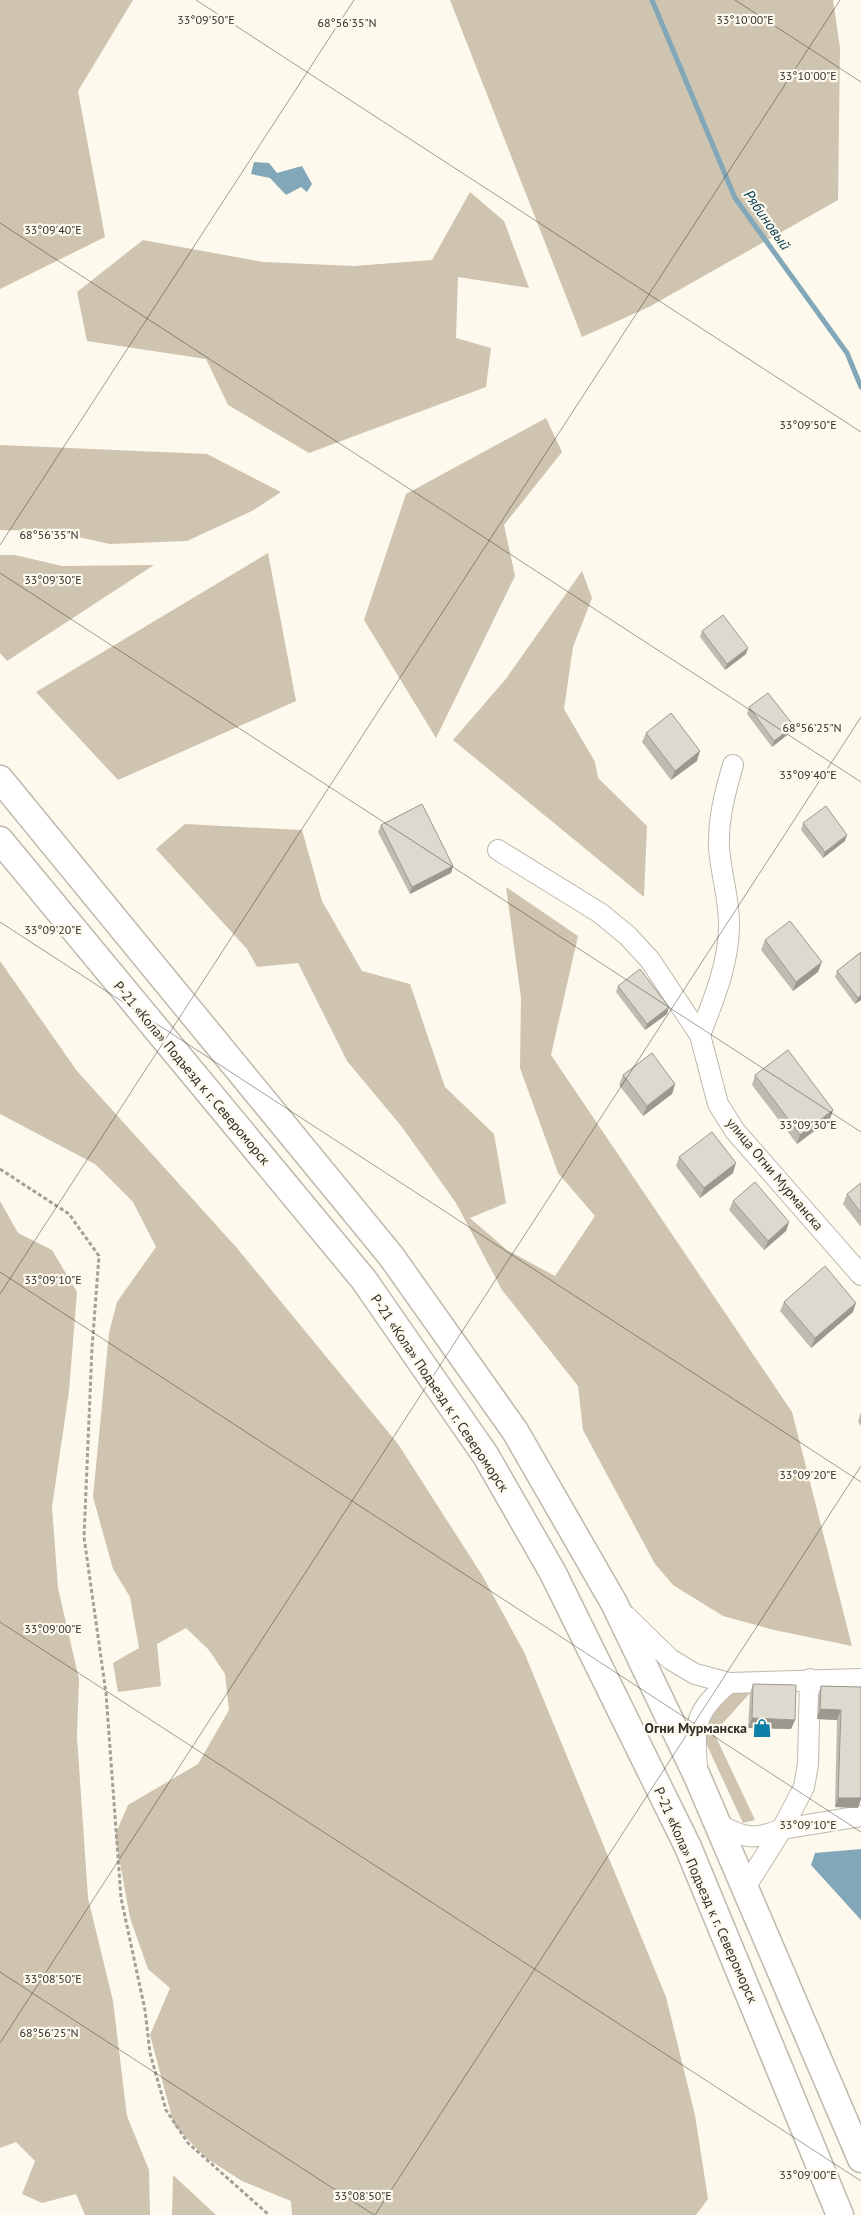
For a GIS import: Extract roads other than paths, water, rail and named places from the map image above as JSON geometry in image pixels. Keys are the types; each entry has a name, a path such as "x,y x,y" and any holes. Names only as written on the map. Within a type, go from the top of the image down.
{"main road":[{"path":"0,779 391,1256 515,1431 614,1603 698,1776 861,2159"},
{"name":"Р-21 «Кола» Подъезд к г. Североморск","path":"0,840 364,1280 486,1456 553,1572 688,1847 840,2215"}],"street":[{"path":"700,1035 719,985 726,955 729,928 719,849 724,796 733,765"},
{"name":"улица Огни Мурманска","path":"498,850 600,913 628,936 650,960 700,1035 718,1104 735,1131 861,1275"},
{"path":"614,1603 643,1635 670,1659 695,1674 729,1683 861,1680"},
{"path":"746,1886 782,1829 804,1787 808,1764 810,1680"},
{"path":"698,1776 694,1736 699,1714 711,1697 729,1683"},
{"path":"719,1824 734,1833 750,1837 767,1835 782,1829 861,1816"}],"water":[{"path":"254,162 269,163 277,173 302,166 312,184 307,192 301,187 286,195 270,178 251,174"},
{"path":"861,1849 861,1920 811,1865 815,1853"}],"waterway":[{"name":"Рябиновый","path":"652,0 735,198 847,353 861,387"}],"place":[{"name":"Огни Мурманска","path":"762,1728"}]}
